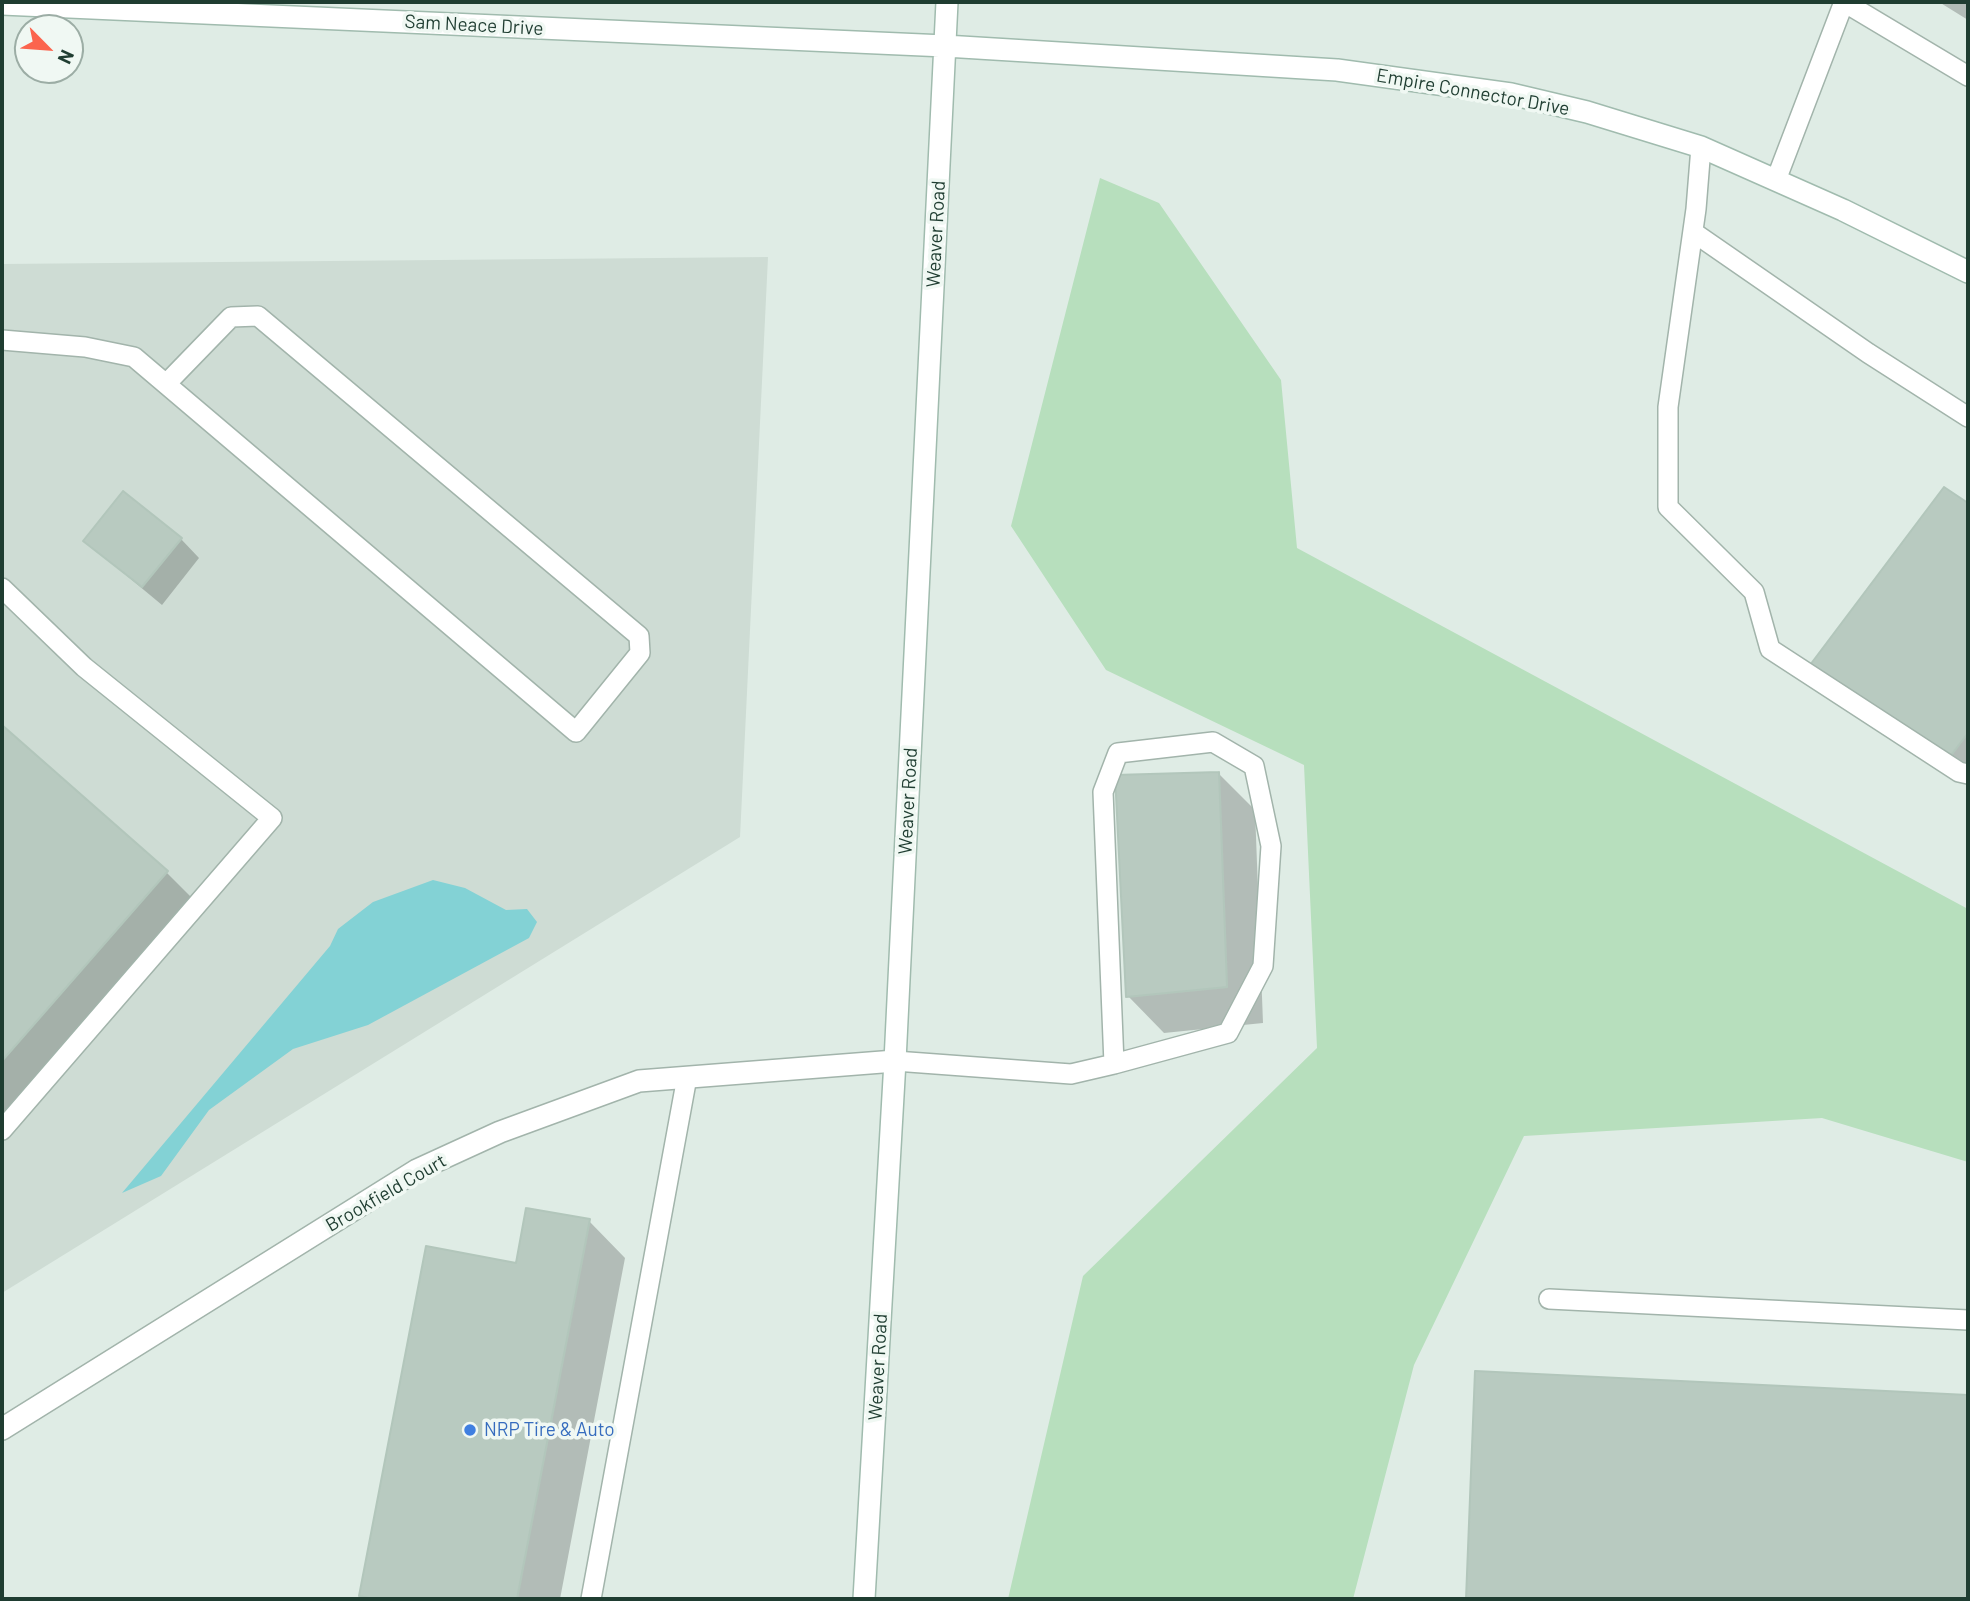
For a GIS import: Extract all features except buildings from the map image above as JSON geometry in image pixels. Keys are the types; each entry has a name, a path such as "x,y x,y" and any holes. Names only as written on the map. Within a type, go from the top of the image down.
{"street":[{"name":"Weaver Road","path":"864,1599 895,1061 947,2"},
{"name":"Sam Neace Drive","path":"2,4 946,46"},
{"name":"Empire Connector Drive","path":"946,46 1337,70 1511,94 1587,112 1701,147 1968,272"},
{"name":"Brookfield Court","path":"2,1429 417,1170 500,1132 639,1081 895,1061"}],"lane":[{"path":"1776,180 1844,2 1968,76"},
{"path":"1701,147 1693,232 1668,407 1668,507 1754,592 1770,649 1959,772 1968,774"},
{"path":"1693,232 1868,353 1968,417"},
{"path":"2,340 85,347 134,357 576,732 640,653 639,636 258,316 231,317 166,384"},
{"path":"2,588 84,667 272,818 2,1130"},
{"path":"895,1061 1071,1074 1114,1063 1228,1033 1263,966 1271,846 1254,766 1213,742 1118,753 1103,792 1114,1063"},
{"path":"591,1599 687,1077"},
{"path":"1549,1298 1968,1320"}],"shaded area":[{"path":"768,257 740,837 2,1293 2,264"}],"green space":[{"path":"1100,178 1159,203 1281,380 1297,548 1968,909 1968,1162 1822,1118 1524,1136 1414,1365 1353,1599 1008,1599 1083,1276 1317,1048 1304,765 1106,670 1011,526"}],"water":[{"path":"433,880 465,888 506,910 527,909 537,922 529,938 368,1025 293,1049 209,1110 161,1176 122,1193 330,946 338,929 373,902"}],"place":[{"name":"NRP Tire & Auto","path":"470,1430"}]}
